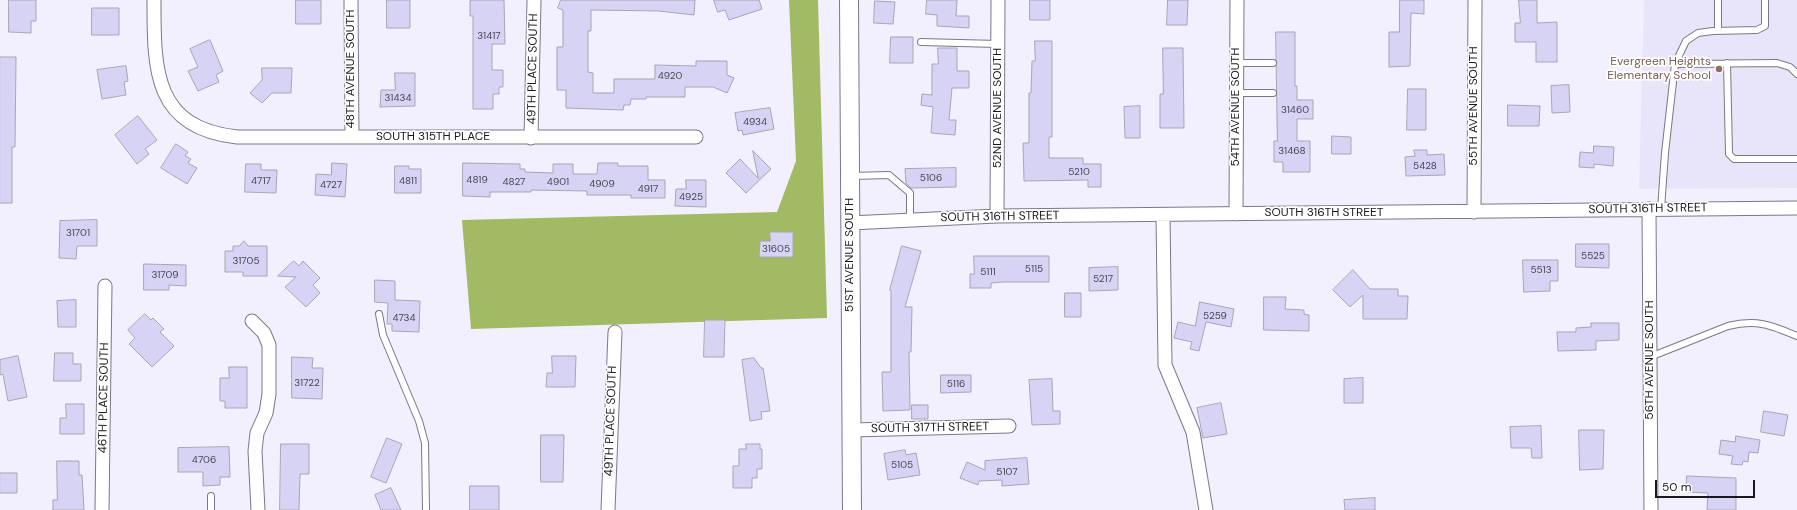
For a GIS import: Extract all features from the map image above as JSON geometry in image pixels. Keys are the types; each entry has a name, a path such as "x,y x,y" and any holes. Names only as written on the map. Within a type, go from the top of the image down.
{"main road":[{"name":"51ST AVENUE SOUTH","path":"849,0 852,510"}],"street":[{"name":"SOUTH 315TH PLACE","path":"154,0 155,50 158,77 167,97 176,111 204,131 217,135 237,137 696,137"},
{"name":"48TH AVENUE SOUTH","path":"351,0 352,137"},
{"name":"49TH PLACE SOUTH","path":"531,138 534,0"},
{"name":"52ND AVENUE SOUTH","path":"997,216 998,0"},
{"name":"54TH AVENUE SOUTH","path":"1236,214 1237,0"},
{"name":"55TH AVENUE SOUTH","path":"1474,212 1475,0"},
{"name":"SOUTH 316TH STREET","path":"850,223 997,216 1797,208"},
{"name":"56TH AVENUE SOUTH","path":"1651,510 1650,357 1655,209"},
{"path":"1163,215 1165,365 1193,432 1206,510"},
{"name":"46TH PLACE SOUTH","path":"102,510 105,286"},
{"path":"252,321 264,333 269,345 269,394 266,413 257,433 255,451 258,510"},
{"name":"49TH PLACE SOUTH","path":"608,510 615,332"},
{"name":"SOUTH 317TH STREET","path":"852,430 1009,426"}],"lane":[{"path":"1718,0 1718,30"},
{"path":"1655,209 1665,153 1675,64 1686,41 1698,33 1718,30 1758,30 1765,26 1765,0"},
{"path":"922,42 998,44"},
{"path":"1237,63 1273,63"},
{"path":"1727,63 1729,154 1734,159 1797,159"},
{"path":"1675,64 1777,63 1790,67 1797,74"},
{"path":"1236,94 1273,93"},
{"path":"850,176 889,174 910,193 910,220"},
{"path":"379,314 383,335 419,421 425,443 426,510"},
{"path":"1650,357 1728,326 1741,323 1753,322 1772,326 1797,336"},
{"path":"211,510 212,496"}],"shaded area":[{"name":"Evergreen Heights Elementary School","path":"1644,0 1797,0 1797,188 1639,189"}],"green space":[{"path":"789,0 818,0 827,318 471,329 462,220 777,212 796,161"}],"building":[{"path":"9,0 36,0 36,21 31,21 31,33 9,32"},
{"path":"296,0 321,0 321,24 296,24"},
{"path":"387,0 410,0 410,28 387,28"},
{"path":"504,0 505,44 492,44 492,70 503,70 503,87 499,87 499,94 493,94 493,109 473,109 473,16 470,16 470,1"},
{"path":"561,0 695,0 694,15 659,11 591,10 591,31 588,31 588,72 593,73 593,93 614,93 614,79 655,79 655,65 696,66 696,61 727,61 727,75 734,78 727,93 713,87 685,87 685,97 646,97 646,99 631,99 630,105 624,105 623,110 566,108 566,90 557,90 557,47 563,47 563,10 558,8"},
{"path":"714,0 759,0 762,9 729,20 725,10 718,12"},
{"path":"927,0 957,0 956,16 969,16 969,28 937,26 937,15 926,14"},
{"path":"1030,0 1050,0 1050,20 1030,20"},
{"path":"1168,0 1188,0 1187,25 1167,25"},
{"path":"1400,0 1424,0 1424,14 1411,13 1410,66 1389,67 1389,32 1399,32"},
{"path":"1519,0 1537,0 1537,23 1557,22 1557,62 1536,62 1536,42 1515,42 1515,23 1520,23"},
{"path":"875,1 895,2 893,24 874,23"},
{"path":"92,8 119,8 119,35 92,35"},
{"path":"1276,32 1295,32 1295,86 1297,86 1297,100 1313,100 1313,119 1297,119 1297,141 1310,141 1310,172 1283,172 1283,162 1274,162 1274,141 1277,141"},
{"path":"891,37 913,37 913,63 890,63"},
{"path":"210,40 223,71 216,75 219,82 198,91 188,71 198,67 190,49"},
{"path":"1035,41 1052,41 1052,137 1049,137 1049,158 1083,158 1083,164 1101,164 1101,187 1088,187 1088,180 1024,181 1023,143 1029,143 1029,93 1031,93 1032,61 1035,61"},
{"path":"938,48 957,48 957,71 969,71 969,88 952,88 949,120 956,120 955,135 931,133 933,107 921,105 922,94 932,95 932,64 938,64"},
{"path":"1163,48 1183,48 1184,128 1160,128 1160,94 1163,94"},
{"path":"0,57 16,57 15,147 12,147 12,203 0,203"},
{"path":"126,66 128,81 124,82 126,95 102,99 97,70"},
{"path":"262,68 292,68 291,93 272,93 262,103 250,93 262,80"},
{"path":"395,73 415,73 415,106 380,107 381,90 395,90"},
{"path":"1569,85 1570,112 1552,113 1551,86"},
{"path":"1408,89 1426,89 1426,130 1407,130"},
{"path":"1508,105 1540,106 1539,126 1508,126"},
{"path":"1140,106 1140,138 1125,138 1124,107"},
{"path":"770,108 774,129 743,135 742,130 738,131 735,113"},
{"path":"138,116 157,140 145,149 149,154 137,164 115,135"},
{"path":"1332,136 1351,137 1351,154 1332,154"},
{"path":"176,144 188,152 185,156 191,159 188,163 197,168 187,184 161,168"},
{"path":"1594,146 1614,147 1613,166 1594,164 1594,168 1579,167 1580,152 1593,153"},
{"path":"1414,150 1427,150 1427,155 1444,154 1445,175 1406,176 1405,157 1415,156"},
{"path":"753,151 771,169 746,193 726,173 740,159 758,178"},
{"path":"332,163 347,164 345,197 315,195 316,174 331,175"},
{"path":"463,163 520,164 520,169 525,169 525,172 553,173 553,164 573,164 573,174 597,174 598,163 618,163 618,166 648,166 648,180 665,180 665,198 631,198 631,195 587,195 587,191 531,190 531,192 490,192 490,197 463,196"},
{"path":"246,164 261,164 261,170 277,170 276,193 245,192"},
{"path":"395,166 409,166 409,169 421,169 421,193 395,193"},
{"path":"956,168 956,187 911,188 906,183 905,169"},
{"path":"686,180 706,180 706,207 675,206 676,189 686,189"},
{"path":"97,220 97,246 77,246 76,259 59,258 60,221"},
{"path":"770,232 793,232 793,257 759,257 760,241 770,241"},
{"path":"244,241 248,246 267,246 267,276 243,276 243,272 225,272 225,251 233,251 233,246 239,246"},
{"path":"1576,244 1609,244 1609,268 1576,267"},
{"path":"902,246 921,251 905,307 912,307 911,352 909,352 910,410 883,411 882,372 891,372 890,290"},
{"path":"974,256 1049,256 1049,282 1003,282 991,283 991,288 970,288 970,274 974,274"},
{"path":"1523,260 1558,260 1558,281 1550,281 1550,291 1524,292"},
{"path":"294,261 299,266 303,261 320,278 313,285 320,293 306,307 285,287 296,277 278,276"},
{"path":"144,264 186,265 186,286 169,285 169,290 144,290"},
{"path":"1118,267 1118,290 1089,291 1089,268"},
{"path":"1353,270 1370,289 1398,289 1398,296 1408,296 1407,319 1363,319 1363,295 1350,307 1333,290"},
{"path":"375,280 395,281 395,300 420,301 419,332 392,331 392,324 387,324 388,303 375,302"},
{"path":"1065,293 1081,293 1081,317 1065,317"},
{"path":"1264,297 1286,297 1285,309 1304,310 1304,314 1309,315 1309,331 1264,330"},
{"path":"76,300 76,327 58,327 57,301"},
{"path":"1200,302 1234,309 1231,327 1206,322 1199,351 1190,349 1192,342 1174,338 1178,322 1195,326"},
{"path":"145,314 151,320 153,318 164,329 160,332 174,346 152,367 129,344 135,338 128,330"},
{"path":"705,320 725,320 724,357 704,357"},
{"path":"1591,323 1619,323 1619,340 1596,341 1596,350 1558,351 1557,332 1576,332 1576,328 1591,327"},
{"path":"55,353 73,353 73,364 81,364 81,381 54,381"},
{"path":"18,356 27,397 8,401 3,374 0,375 0,360"},
{"path":"552,356 576,356 575,387 546,387 547,373 552,373"},
{"path":"292,357 313,358 312,368 323,368 322,399 292,398"},
{"path":"754,358 761,368 763,368 770,411 761,412 762,419 750,421 742,360"},
{"path":"229,367 247,367 247,408 225,408 225,401 220,401 220,378 229,378"},
{"path":"941,375 971,375 971,392 941,393"},
{"path":"1363,378 1363,403 1344,403 1344,379"},
{"path":"1052,379 1053,411 1060,411 1060,424 1032,425 1029,380"},
{"path":"1221,403 1227,434 1203,438 1197,408"},
{"path":"66,404 84,404 84,434 60,434 60,418 66,418"},
{"path":"912,405 928,405 928,419 912,419"},
{"path":"1764,411 1788,415 1784,436 1761,432"},
{"path":"1541,426 1542,458 1532,458 1531,448 1511,448 1510,427"},
{"path":"1579,430 1604,430 1603,469 1580,470"},
{"path":"541,435 564,435 563,482 541,482"},
{"path":"1736,436 1760,440 1758,453 1749,452 1748,462 1743,461 1742,465 1731,464 1733,456 1719,454 1721,440 1735,442"},
{"path":"387,438 402,444 386,483 371,477"},
{"path":"281,444 309,444 309,474 300,474 299,510 280,510"},
{"path":"746,444 760,444 760,449 762,449 762,469 757,469 757,478 752,478 752,488 733,488 733,466 739,466 739,449 746,449"},
{"path":"229,447 230,477 220,477 220,485 203,486 203,472 178,472 178,448"},
{"path":"905,450 906,455 916,453 920,475 888,480 884,454"},
{"path":"1027,458 1029,484 1002,486 1002,480 979,481 978,485 960,478 967,462 985,470 985,461"},
{"path":"57,461 79,461 79,475 82,475 84,510 53,510 53,500 57,500"},
{"path":"0,473 17,473 17,493 0,493"},
{"path":"1687,476 1736,478 1736,510 1707,510 1708,493 1686,492"},
{"path":"470,486 499,486 499,510 470,510"},
{"path":"391,488 401,510 381,510 375,495"},
{"path":"1375,498 1375,510 1345,510 1344,500"}],"place":[{"name":"Evergreen Heights Elementary School","path":"1719,69"}]}
